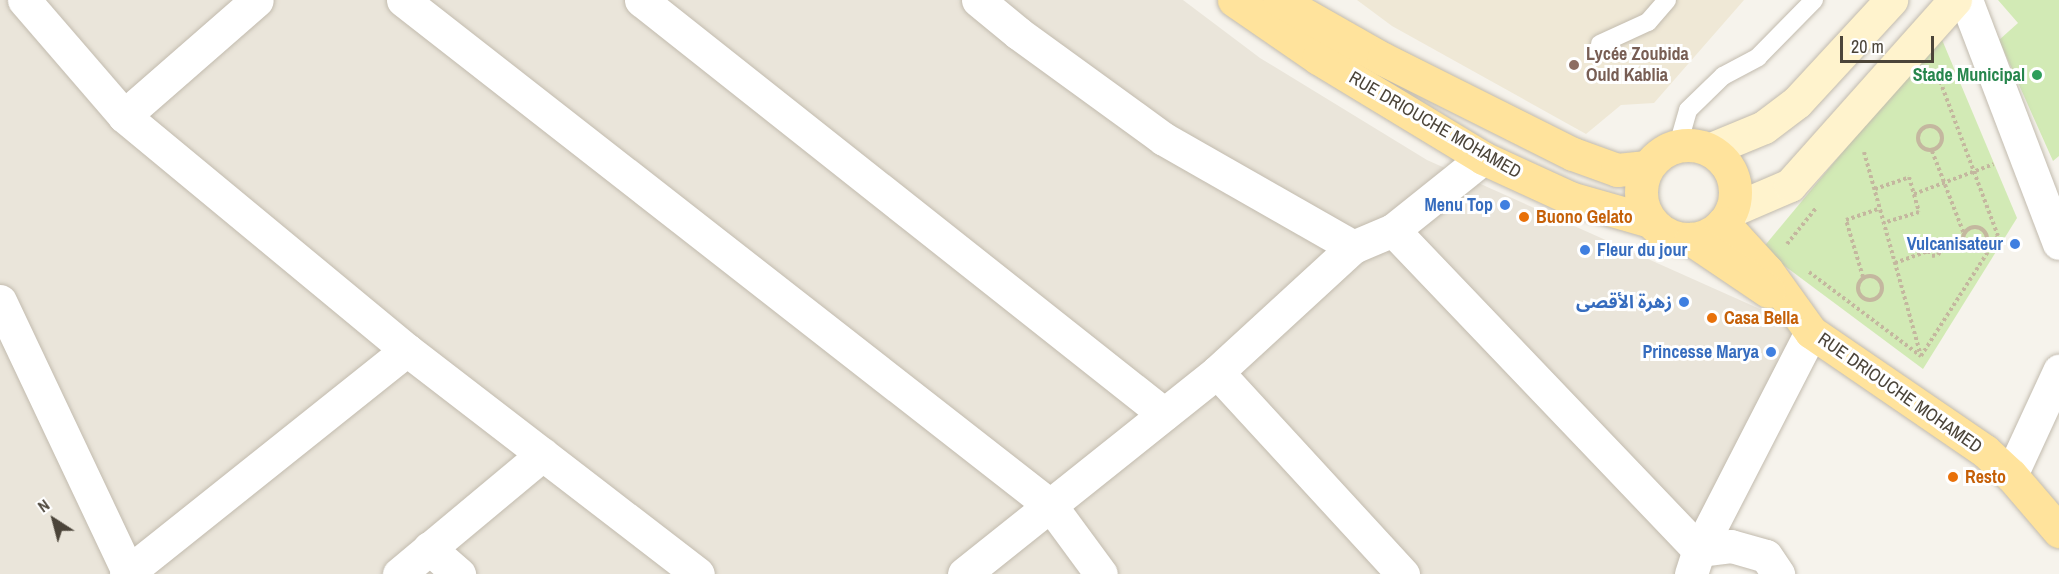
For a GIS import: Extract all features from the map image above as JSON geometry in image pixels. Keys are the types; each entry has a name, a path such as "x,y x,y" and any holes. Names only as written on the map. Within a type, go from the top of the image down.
{"main road":[{"name":"RUE DRIOUCHE MOHAMED","path":"1234,0 1318,58 1483,158 1570,198 1650,221"},
{"name":"RUE DRIOUCHE MOHAMED","path":"1279,0 1383,59 1573,154 1617,170 1647,167"},
{"path":"1711,149 1764,127 1797,102 1891,0"},
{"path":"1728,216 1736,195 1732,173 1723,159 1711,149 1691,144 1678,145 1658,154 1647,167 1640,187 1641,201 1650,221 1664,233 1691,239 1708,235 1728,216 1790,185 1851,140 1954,0"},
{"path":"1728,216 1801,319"},
{"name":"RUE DRIOUCHE MOHAMED","path":"1691,239 1985,451 2011,475 2059,531"}],"street":[{"path":"24,0 124,116 408,350 698,574"},
{"path":"124,116 257,0"},
{"path":"403,0 1051,506 1101,574"},
{"path":"641,0 1164,414"},
{"path":"978,0 1018,33 1164,138 1353,247"},
{"path":"1966,0 2059,243"},
{"path":"964,574 1217,372 1353,247 1393,230 1483,158"},
{"path":"1393,230 1695,562"},
{"path":"0,302 128,574 408,350"},
{"path":"1695,562 1801,319"},
{"path":"1217,372 1403,574"},
{"path":"2011,475 2059,372"},
{"path":"399,574 543,454"},
{"path":"1695,562 1731,546 1766,556 1778,574"},
{"path":"429,548 459,574"}],"lane":[{"path":"1600,44 1648,22 1667,0"},
{"path":"1678,145 1688,110 1723,76 1758,57 1814,0"}],"path":[{"path":"1921,356 1998,236 1976,171 1933,63"},
{"path":"1929,126 1937,129 1942,136 1941,142 1932,151 1923,150 1917,141 1918,134 1929,126"},
{"path":"1851,140 1856,159"},
{"path":"1851,140 1874,189 1921,356"},
{"path":"1932,151 1964,234 1963,241 1969,250 1978,251 1987,242 1986,232 1980,228 1968,228 1964,234"},
{"path":"1914,194 1995,164"},
{"path":"1874,189 1909,177 1919,212 1884,223"},
{"path":"1782,251 1819,205"},
{"path":"1863,277 1846,220 1880,208"},
{"path":"1935,239 1939,240 1943,246 1938,255 1932,256 1928,250 1929,242 1935,239"},
{"path":"1895,263 1928,250"},
{"path":"1800,265 1921,356"},
{"path":"1875,276 1881,281 1882,291 1873,300 1864,299 1860,295 1859,283 1863,277 1875,276"}],"shaded area":[{"path":"0,0 1183,0 1260,58 1427,160 1811,332 1691,574 0,574"},
{"name":"Lycée Zoubida Ould Kablia","path":"1357,0 1744,0 1654,103 1621,105 1586,134 1392,26"}],"green space":[{"name":"Stade Municipal","path":"1998,0 2059,0 2059,156 2053,161 1999,40 2018,23"},
{"path":"1940,35 2017,218 1923,369 1762,249"}],"place":[{"name":"Lycée Zoubida Ould Kablia","path":"1574,65"},
{"name":"Stade Municipal","path":"2037,75"},
{"name":"Menu Top","path":"1505,205"},
{"name":"Buono Gelato","path":"1524,217"},
{"name":"Vulcanisateur","path":"2015,244"},
{"name":"Fleur du jour","path":"1585,250"},
{"name":"زهرة الأقصى","path":"1684,302"},
{"name":"Casa Bella","path":"1712,318"},
{"name":"Princesse Marya","path":"1771,352"},
{"name":"Resto","path":"1953,477"}]}
